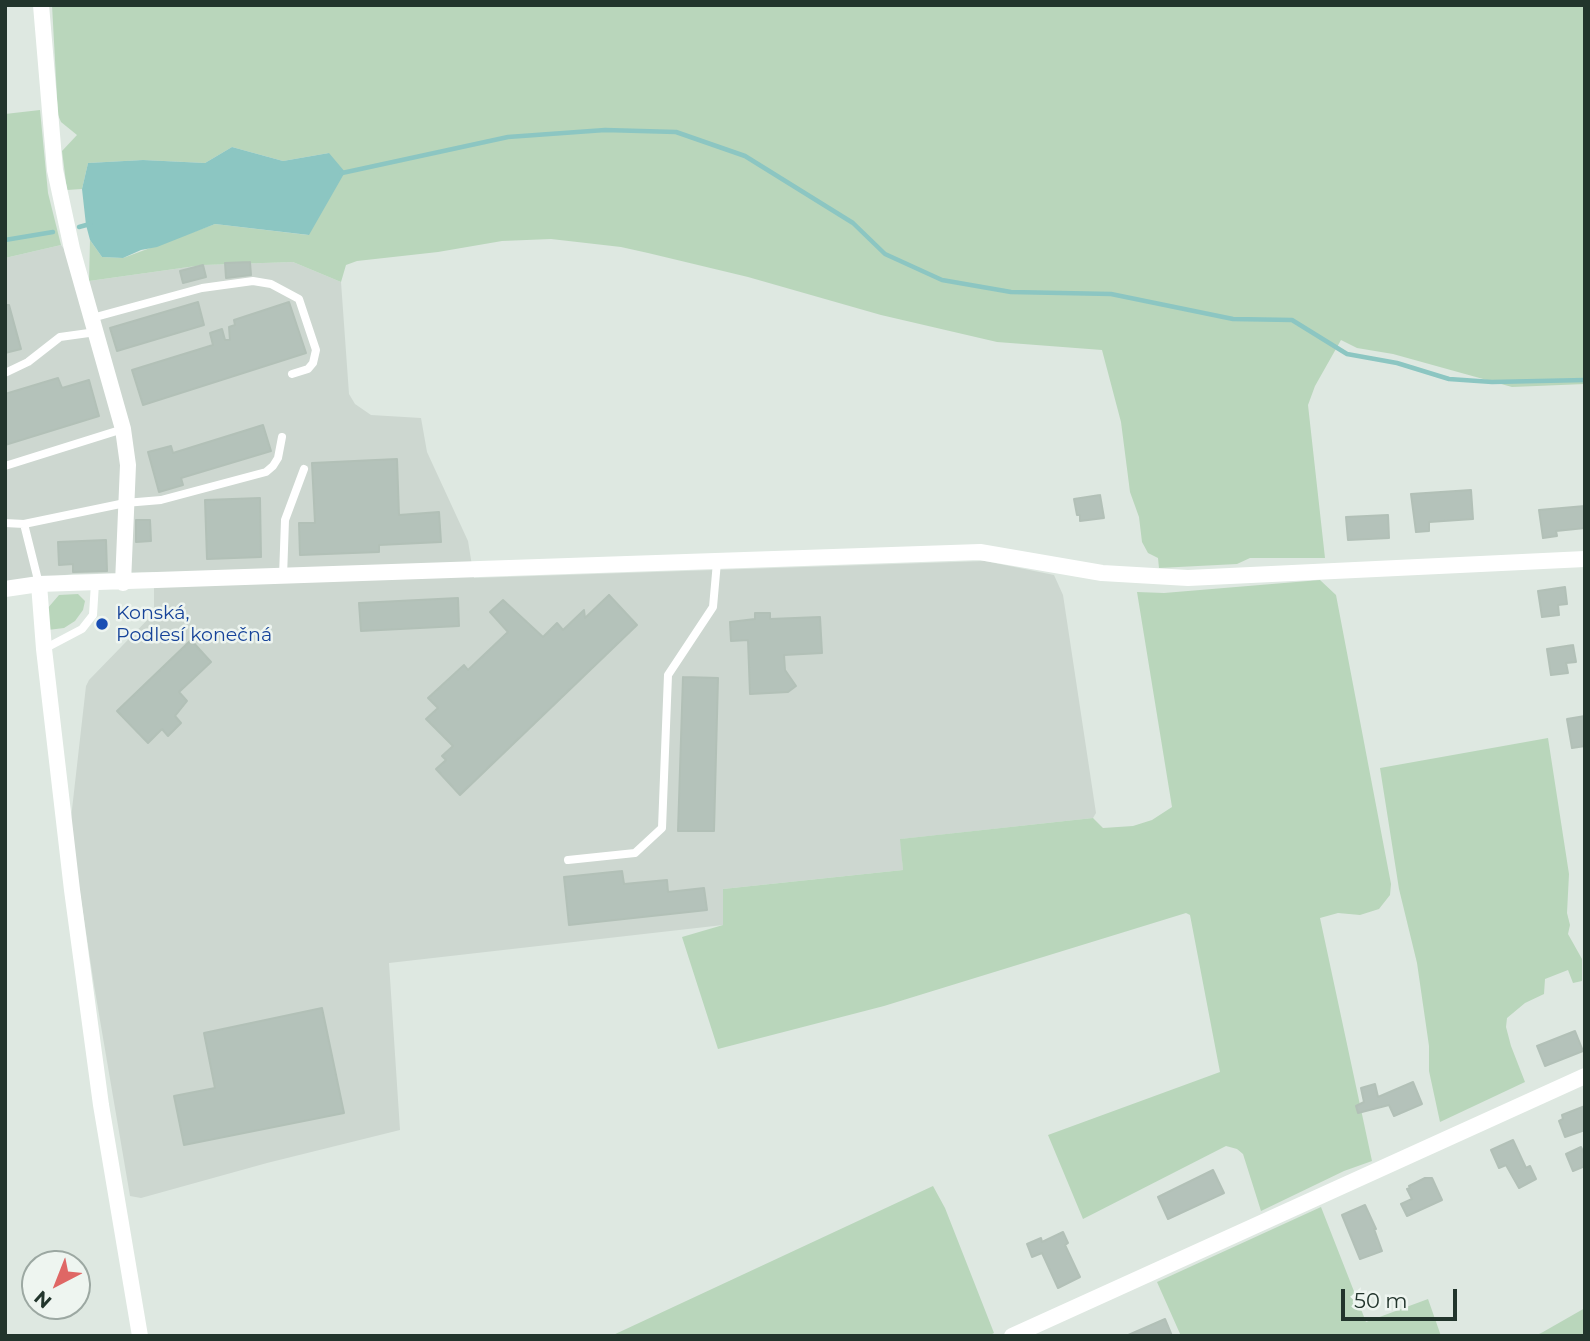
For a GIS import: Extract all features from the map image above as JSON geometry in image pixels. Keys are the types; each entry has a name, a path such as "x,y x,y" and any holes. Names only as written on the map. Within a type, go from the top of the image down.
{"street":[{"path":"41,5 55,170 72,250 123,429 128,465 122,583"},
{"path":"5,589 39,584 980,552 1102,573 1188,578 1585,559"},
{"path":"39,584 72,890 99,1091 139,1336"},
{"path":"1012,1336 1585,1076"}],"lane":[{"path":"5,373 28,362 60,337 202,288 253,281 271,284 299,299 316,350 313,363 308,369 292,374"},
{"path":"5,466 123,429"},
{"path":"5,523 24,524 125,503 161,500 266,472 278,458 282,437"},
{"path":"283,577 285,520 304,469"},
{"path":"24,524 39,584"},
{"path":"568,860 635,853 662,828 668,675 713,607 717,562"},
{"path":"44,649 82,629 93,615 95,583"}],"shaded area":[{"path":"61,245 89,281 203,265 293,262 341,282 349,394 355,404 371,415 421,418 427,452 468,541 474,578 985,561 1054,575 1063,595 1096,813 1093,818 901,839 903,870 723,889 723,925 389,963 400,1130 141,1198 130,1196 70,827 86,686 154,613 154,572 73,574 5,582 5,258"}],"green space":[{"path":"52,5 1585,5 1585,384 1512,387 1393,354 1357,348 1341,340 1315,386 1308,405 1325,558 1250,558 1237,564 1159,568 1158,558 1148,553 1142,542 1139,517 1130,492 1121,422 1102,350 997,342 881,315 748,277 648,253 551,239 502,241 438,252 357,261 346,265 341,282 293,262 203,265 89,281 90,240 102,257 123,258 215,224 308,235 329,153 283,161 232,147 205,163 143,160 88,163 82,189 67,190 62,151 77,135 61,122 58,115"},
{"path":"40,110 48,193 61,245 5,258 5,114"},
{"path":"1320,580 1336,595 1391,884 1390,895 1379,909 1360,915 1338,913 1320,918 1372,1161 1344,1171 1261,1211 1243,1154 1226,1146 1083,1219 1048,1135 1220,1072 1190,915 1186,913 884,1006 718,1049 682,937 723,925 723,889 903,870 900,839 1093,818 1103,828 1133,826 1152,820 1172,807 1137,592 1164,593"},
{"path":"78,594 85,601 83,610 75,621 64,628 48,630 47,609 59,595"},
{"path":"1548,738 1569,874 1568,934 1582,959 1582,981 1573,983 1568,970 1545,979 1544,994 1525,1003 1507,1018 1506,1027 1511,1046 1525,1082 1440,1122 1429,1071 1429,1046 1417,963 1399,889 1380,768"},
{"path":"933,1186 945,1208 994,1333 988,1336 611,1336"},
{"path":"1321,1207 1366,1322 1428,1299 1441,1336 1181,1336 1157,1282"},
{"path":"1585,1308 1585,1336 1535,1336 1543,1332"}],"water":[{"path":"232,147 283,161 329,153 345,172 309,235 215,224 123,258 102,257 90,240 86,225 82,189 88,163 143,160 205,163"}],"building":[{"path":"250,262 251,275 226,278 225,263"},
{"path":"203,265 206,277 183,283 180,271"},
{"path":"198,302 204,325 117,351 110,328"},
{"path":"289,302 306,353 143,405 132,370 213,345 210,333 222,329 225,340 230,340 229,327 235,325 234,320"},
{"path":"5,305 9,305 21,349 5,353"},
{"path":"58,378 62,388 89,380 99,416 5,445 5,394"},
{"path":"263,425 271,451 181,478 183,485 159,492 148,452 171,446 173,453"},
{"path":"397,459 399,515 439,512 441,542 379,545 379,552 300,555 299,523 315,523 312,463"},
{"path":"1471,490 1473,519 1429,522 1429,531 1416,532 1411,494"},
{"path":"1100,495 1104,518 1080,521 1074,499"},
{"path":"260,498 261,557 207,559 205,500"},
{"path":"1585,506 1585,528 1556,531 1557,536 1543,538 1539,510"},
{"path":"1388,515 1389,538 1348,540 1346,517"},
{"path":"136,520 150,520 151,541 136,542"},
{"path":"106,540 107,571 73,572 73,564 59,565 58,542"},
{"path":"1565,587 1567,604 1558,605 1559,615 1542,617 1538,591"},
{"path":"609,595 637,625 460,795 436,769 446,760 442,756 453,746 426,719 438,708 428,698 464,665 468,670 508,632 490,612 503,600 543,637 557,623 563,630 584,610 585,618"},
{"path":"458,598 459,626 361,631 359,603"},
{"path":"755,613 770,613 770,619 820,617 822,653 784,655 785,670 796,686 788,692 750,694 748,640 731,641 730,622 755,619"},
{"path":"191,640 211,662 179,692 187,701 175,716 181,723 168,736 162,729 148,743 117,711"},
{"path":"1573,645 1576,662 1566,663 1568,673 1551,675 1547,649"},
{"path":"683,677 718,678 714,831 678,831"},
{"path":"1585,716 1585,746 1572,748 1567,719"},
{"path":"622,871 624,884 667,880 668,892 704,888 707,910 569,925 564,877"},
{"path":"322,1008 344,1113 184,1145 174,1096 215,1088 204,1033"},
{"path":"1575,1031 1583,1051 1545,1066 1537,1046"},
{"path":"1413,1082 1422,1104 1394,1116 1389,1105 1358,1113 1356,1106 1364,1102 1361,1088 1375,1084 1378,1097"},
{"path":"1585,1106 1585,1130 1565,1137 1559,1121 1563,1119 1562,1115"},
{"path":"1513,1140 1526,1168 1530,1166 1536,1179 1519,1188 1506,1165 1499,1168 1491,1150"},
{"path":"1581,1147 1585,1166 1573,1171 1566,1154"},
{"path":"1213,1170 1224,1193 1168,1219 1158,1197"},
{"path":"1425,1178 1432,1178 1442,1200 1407,1216 1401,1204 1412,1199 1407,1189"},
{"path":"1365,1205 1382,1251 1360,1259 1342,1215"},
{"path":"1063,1232 1068,1243 1065,1245 1080,1277 1058,1288 1042,1253 1032,1257 1027,1244 1041,1238 1042,1242"},
{"path":"1165,1319 1172,1336 1126,1336"}],"waterway":[{"path":"342,173 508,137 605,130 676,132 745,156 853,223 885,254 942,280 1011,292 1111,294 1233,319 1292,320 1347,354 1397,363 1449,379 1492,382 1585,380"},
{"path":"79,227 90,224"},
{"path":"5,240 53,232"}],"place":[{"name":"Konská, Podlesí konečná","path":"102,624"}]}
